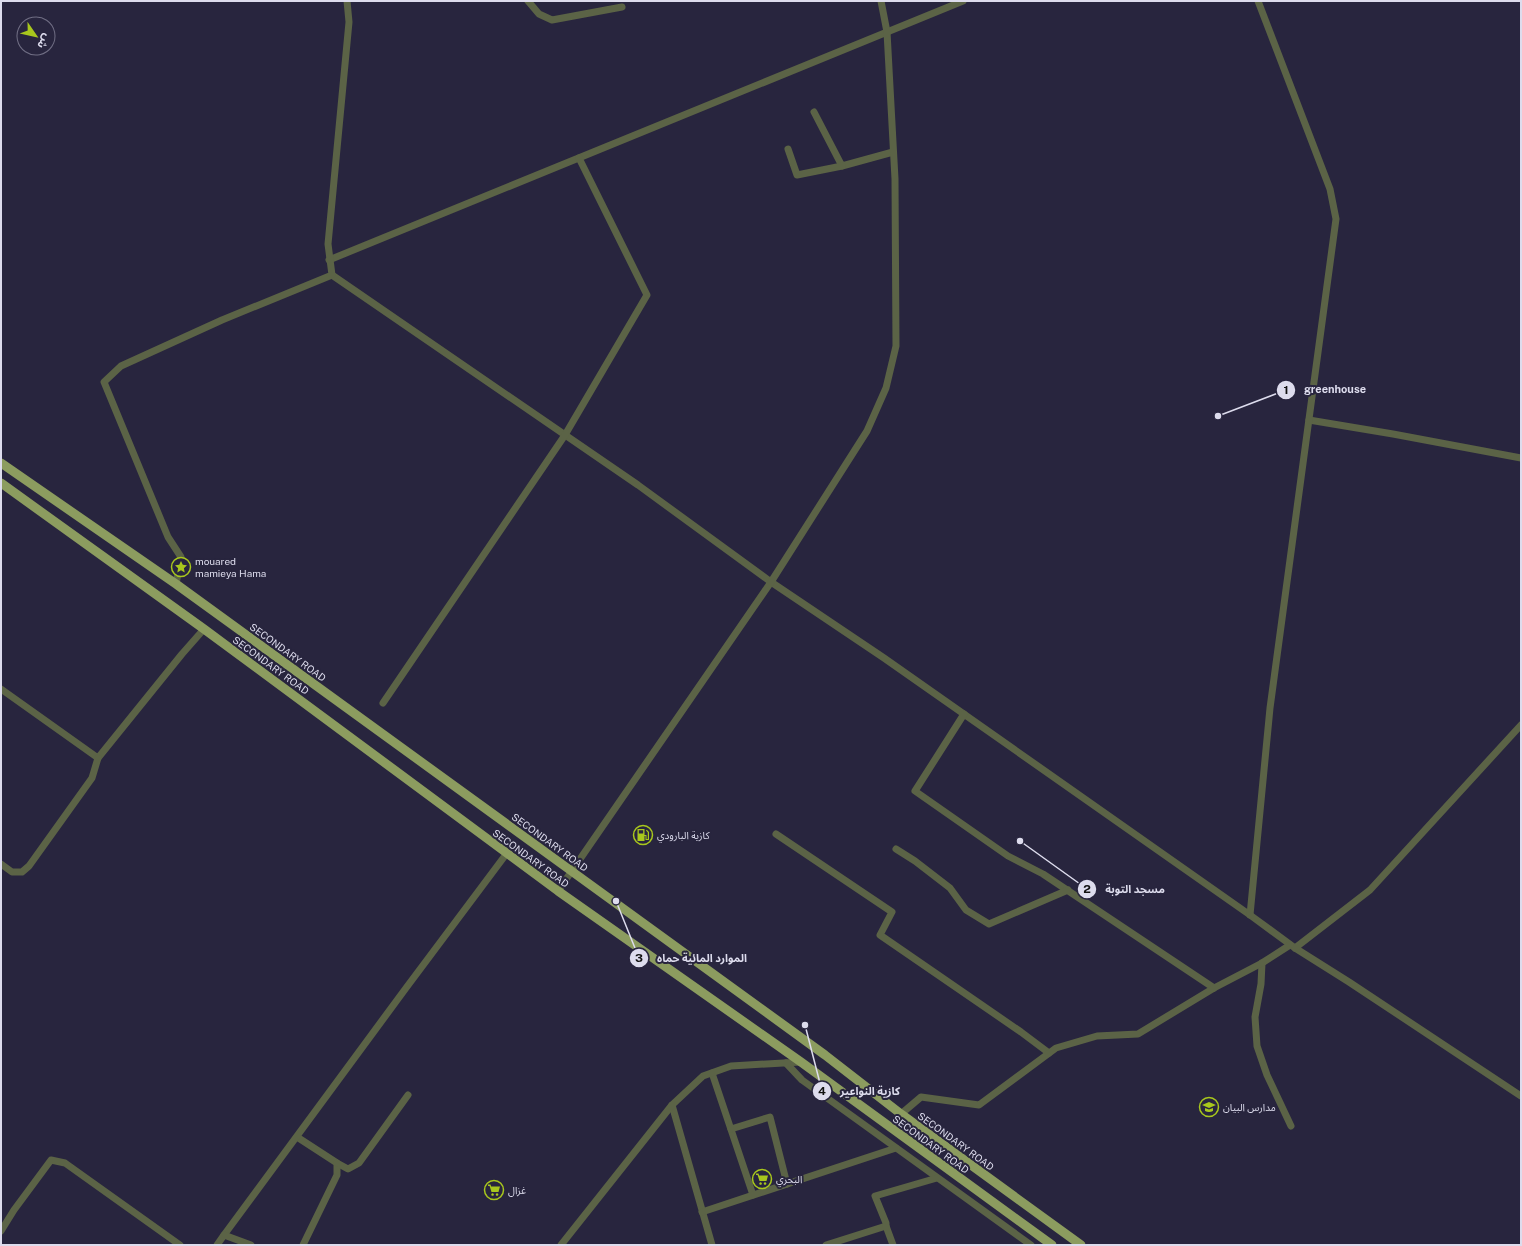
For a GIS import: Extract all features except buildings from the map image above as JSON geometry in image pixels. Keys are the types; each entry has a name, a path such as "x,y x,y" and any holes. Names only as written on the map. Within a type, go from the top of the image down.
{"main road":[{"name":"SECONDARY ROAD","path":"1,463 176,584 825,1055 901,1114 1081,1245"},
{"name":"SECONDARY ROAD","path":"1,483 204,630 558,891 801,1062 1052,1245"}],"street":[{"path":"347,1 349,22 328,244 332,275 638,485 771,582 964,714 1250,914 1292,947 1350,982 1521,1096"},
{"path":"528,1 539,14 552,20 622,7"},
{"path":"558,891 771,582 867,431 886,388 896,346 893,152 887,32 881,1"},
{"path":"329,260 963,1"},
{"path":"1250,914 1270,708 1336,219 1330,189 1258,1"},
{"path":"814,112 842,166"},
{"path":"788,149 797,175 842,166 893,152"},
{"path":"384,703 565,435 647,295 579,158"},
{"path":"176,584 181,557 168,537 104,382 121,366 222,320 332,275"},
{"path":"1309,420 1521,458"},
{"path":"1,864 12,872 22,872 29,866 92,778 98,758 182,654 204,630"},
{"path":"1,689 98,758"},
{"path":"964,714 915,791 1008,856 1043,874 1068,890 1214,988"},
{"path":"901,1114 921,1097 979,1105 1056,1048 1097,1036 1138,1034 1214,988 1292,947 1370,890 1521,725"},
{"path":"776,834 892,912 880,935 1049,1053"},
{"path":"896,849 915,861 950,888 966,910 989,924 1068,890"},
{"path":"218,1245 507,853"},
{"path":"1262,963 1261,984 1255,1017 1256,1046 1267,1075 1291,1126"},
{"path":"561,1245 672,1105 703,1076 731,1066 801,1062"},
{"path":"786,1063 802,1080 1031,1245"},
{"path":"712,1073 753,1195"},
{"path":"297,1137 336,1163 348,1169 359,1163 408,1095"},
{"path":"672,1105 712,1245"},
{"path":"731,1129 770,1117 787,1184"},
{"path":"702,1212 896,1148"},
{"path":"1,1230 51,1160 65,1163 180,1245"},
{"path":"303,1245 338,1175 336,1163"},
{"path":"892,1245 886,1222 875,1196 937,1178"},
{"path":"826,1245 886,1226"},
{"path":"224,1235 251,1245"}],"place":[{"name":"greenhouse","path":"1218,416"},
{"name":"mouared mamieya Hama","path":"181,567"},
{"name":"كازية البارودي","path":"643,835"},
{"name":"مسجد التوبة","path":"1020,841"},
{"name":"الموارد المائية حماه","path":"616,901"},
{"name":"كازية النواعير","path":"805,1025"},
{"name":"مدارس البيان","path":"1209,1107"},
{"name":"البحري","path":"762,1179"},
{"name":"غزال","path":"494,1190"}]}
